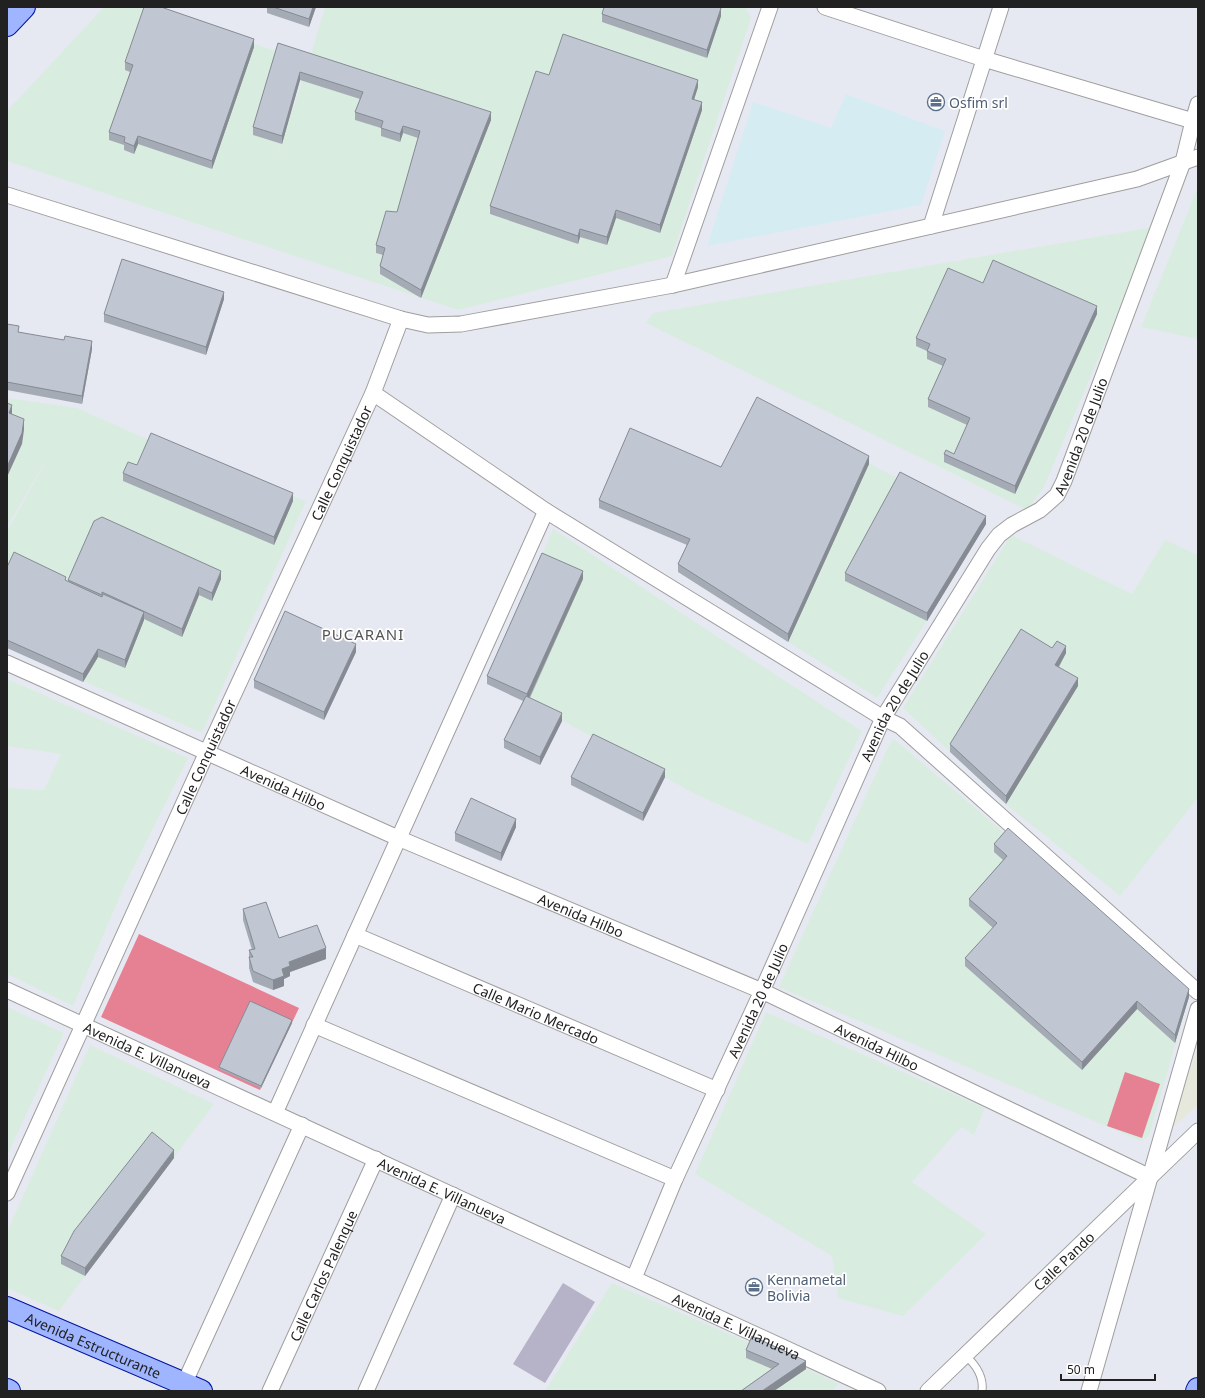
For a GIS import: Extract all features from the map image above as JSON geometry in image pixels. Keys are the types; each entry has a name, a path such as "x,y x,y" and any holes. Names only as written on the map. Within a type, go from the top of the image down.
{"main road":[{"path":"7,25 24,7"},
{"name":"Avenida Estructurante","path":"7,1308 177,1385"}],"street":[{"path":"674,285 770,7"},
{"path":"825,7 984,59 1195,122"},
{"path":"931,226 1002,7"},
{"name":"Avenida 20 de Julio","path":"634,1278 676,1179 762,991 883,718 998,535 1012,525 1040,510 1057,495 1061,488 1184,162 1195,122 1198,104"},
{"path":"7,195 401,319 428,325 460,324 674,285 1137,179 1198,157"},
{"name":"Calle Conquistador","path":"7,1193 207,752 373,393 401,319"},
{"path":"373,393 546,511 883,718 900,726 1198,992"},
{"path":"275,1113 546,511"},
{"name":"Avenida Hilbo","path":"7,663 398,838 762,991 1150,1177"},
{"name":"Calle Mario Mercado","path":"355,935 717,1090"},
{"name":"Avenida E. Villanueva","path":"7,990 878,1391"},
{"path":"1089,1391 1198,1010"},
{"path":"314,1025 676,1179"},
{"path":"177,1385 302,1125"},
{"name":"Calle Pando","path":"928,1391 1198,1131"},
{"name":"Calle Carlos Palenque","path":"270,1391 376,1159"},
{"path":"366,1391 453,1195"}],"lane":[{"path":"966,1355 978,1369 982,1380 982,1391"}],"shaded area":[{"path":"104,7 142,7 307,61 268,181 310,58 325,7 744,7 751,18 672,256 458,310 7,161 7,111"},
{"path":"846,94 945,131 921,205 707,246 753,102 831,128"},
{"path":"1198,187 1198,339 1141,327"},
{"path":"1154,227 1044,487 1027,510 646,323 653,313"},
{"path":"7,398 77,408 151,441 306,501 202,733 7,648 7,531 56,444 7,527"},
{"path":"757,405 986,524 927,621 877,698 678,572"},
{"path":"553,529 862,731 808,844 697,795 489,680"},
{"path":"1011,535 1132,594 1165,540 1198,555 1198,798 1120,896 1009,807 903,708"},
{"path":"7,679 188,758 124,887 73,1006 7,974 7,788 44,790 61,754 7,746"},
{"path":"894,739 1008,836 1189,997 1149,1136 1141,1141 779,987 889,745"},
{"path":"139,934 299,1008 260,1090 101,1017"},
{"path":"7,1007 64,1033 7,1156"},
{"path":"766,1012 985,1108 974,1135 961,1127 912,1182 986,1234 903,1316 838,1298 832,1256 695,1174"},
{"path":"90,1045 214,1104 59,1311 7,1288 7,1232"},
{"path":"1198,1048 1198,1104 1168,1132"},
{"path":"1125,1072 1160,1084 1142,1138 1107,1126"},
{"path":"563,1283 595,1302 545,1383 513,1364"},
{"path":"612,1283 839,1384 831,1391 545,1391"}],"building":[{"path":"144,7 161,7 254,39 212,161 138,136 134,146 124,142 125,137 109,132 133,65 125,62"},
{"path":"273,7 313,7 309,19"},
{"path":"604,7 721,8 707,50 602,14"},
{"path":"563,34 698,80 692,99 702,102 660,225 616,210 607,237 580,229 578,236 490,206 536,71 549,75"},
{"path":"278,43 491,112 421,290 380,266 385,248 376,245 386,211 397,212 420,131 403,126 400,134 381,128 383,121 355,112 363,92 300,72 282,136 253,127"},
{"path":"122,259 224,292 206,347 104,314"},
{"path":"993,260 1097,306 1015,486 944,454 946,450 954,454 970,418 928,399 946,359 927,351 930,344 916,338 948,268 983,283"},
{"path":"7,324 19,326 18,332 64,340 65,336 92,341 82,396 7,382"},
{"path":"757,397 869,456 788,634 678,564 690,539 599,500 630,428 721,467"},
{"path":"7,403 12,405 9,413 24,419 22,433 7,467"},
{"path":"151,433 293,493 274,537 123,473 128,462 137,465"},
{"path":"900,472 986,516 927,613 845,573"},
{"path":"102,517 221,571 212,593 199,587 182,629 102,592 102,595 68,580 94,521"},
{"path":"14,552 66,577 65,580 102,597 103,594 144,612 125,660 98,649 83,674 7,640 7,567"},
{"path":"542,553 583,571 527,694 487,676"},
{"path":"285,611 356,644 324,712 254,680"},
{"path":"1021,629 1052,648 1057,641 1066,646 1055,665 1078,678 1006,796 950,744"},
{"path":"526,696 562,713 540,757 504,740"},
{"path":"593,734 665,769 643,813 571,777"},
{"path":"471,798 516,819 501,853 455,833"},
{"path":"1008,828 1189,989 1175,1035 1137,1001 1082,1062 965,958 997,923 969,899 1007,856 994,844"},
{"path":"266,902 279,938 317,925 326,948 289,962 290,966 282,969 284,976 273,980 253,971 249,957 253,957 249,950 255,949 243,909"},
{"path":"250,1001 292,1020 261,1086 219,1067"},
{"path":"152,1132 174,1150 85,1268 61,1256 74,1231"},
{"path":"752,1336 806,1361 762,1391 741,1391 779,1364 746,1350"}],"place":[{"name":"Osfim srl","path":"936,102"},
{"name":"Kennametal Bolivia","path":"754,1287"}],"district":[{"name":"PUCARANI","path":"363,634"}]}
